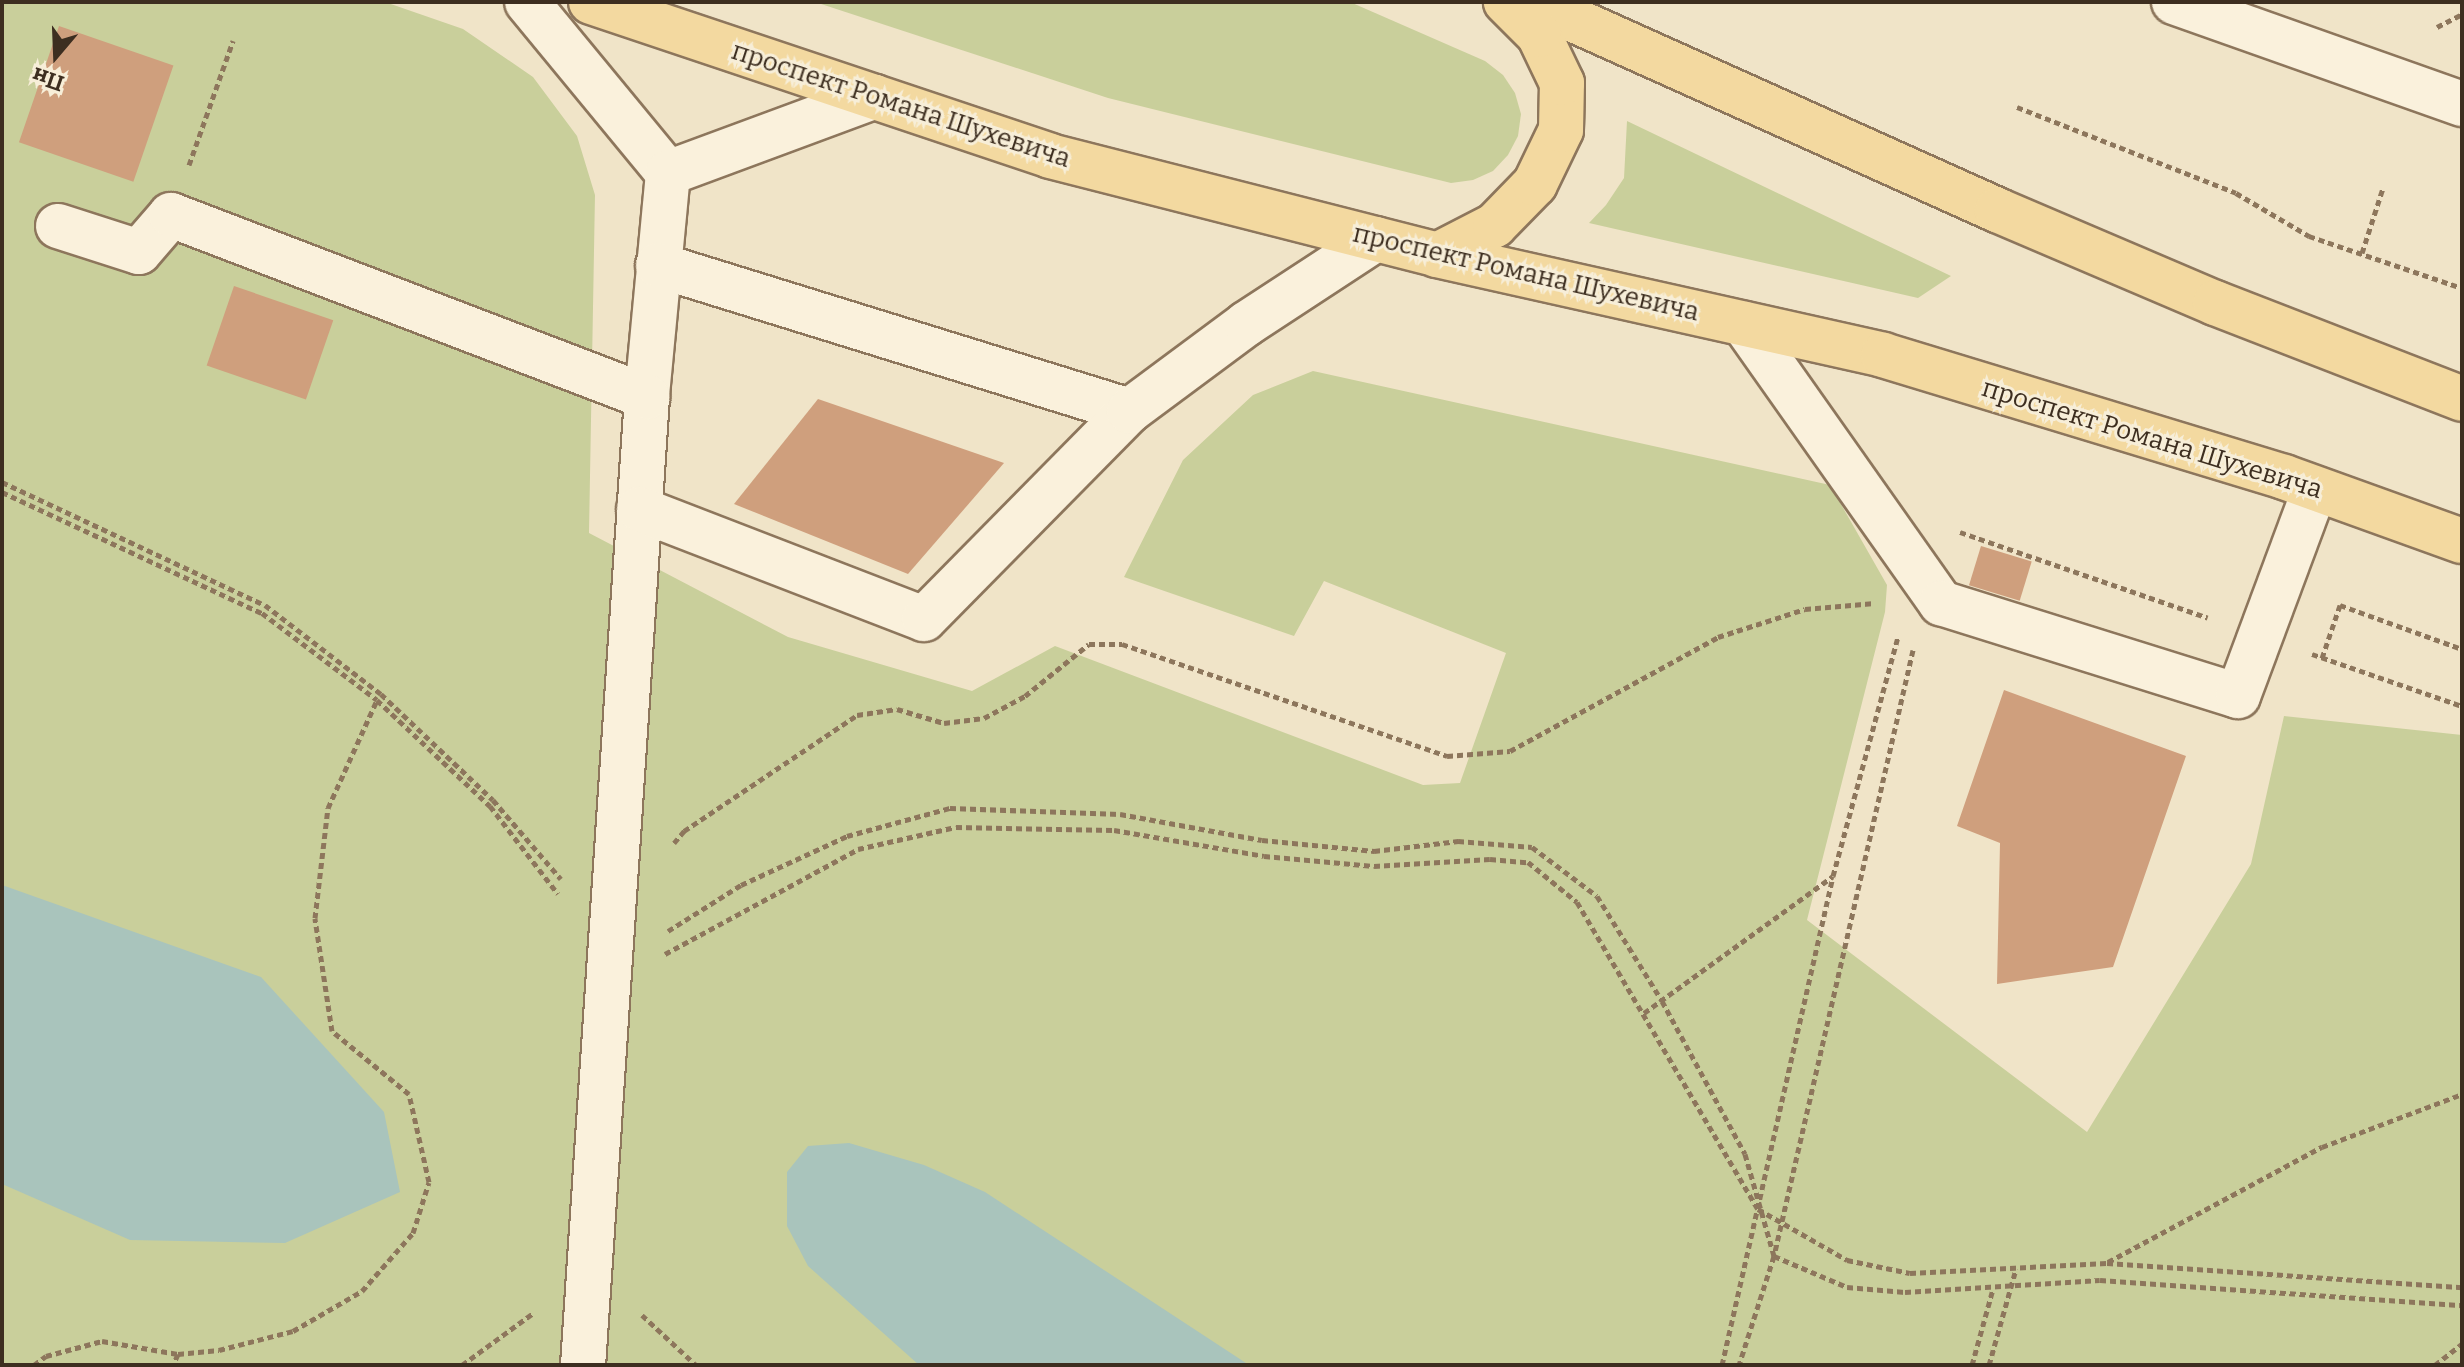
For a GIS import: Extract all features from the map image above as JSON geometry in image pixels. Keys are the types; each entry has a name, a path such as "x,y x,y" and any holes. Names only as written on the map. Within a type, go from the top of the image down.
{"main road":[{"name":"проспект Романа Шухевича","path":"591,2 1050,156 1437,255 1883,355 2315,489 2462,541"},
{"path":"1437,255 1495,225 1535,184 1561,130 1562,83 1539,35 1506,2"},
{"path":"1534,2 2011,216 2215,303 2462,399"}],"street":[{"path":"527,2 668,173 639,509 617,940 583,1365"},
{"path":"2174,2 2462,104"},
{"path":"668,173 874,97"},
{"path":"58,226 139,252 171,215 647,397"},
{"path":"639,509 924,619 1129,411 1246,324 1376,239"},
{"path":"658,265 1129,411"},
{"path":"1744,324 1941,603 2238,696 2315,489"}],"path":[{"path":"2437,27 2462,14"},
{"path":"171,215 233,41"},
{"path":"2017,107 2236,193 2309,236 2462,288"},
{"path":"2362,253 2383,188"},
{"path":"2,482 265,605 381,694 482,789 617,940 623,965 654,960 858,849 956,827 1114,830 1264,856 1374,866 1490,859 1528,862 1577,902 1758,1209 1847,1260 1910,1273 2107,1263 2462,1287"},
{"path":"2,492 262,613 377,700 490,806 568,907"},
{"path":"1949,543 1958,531"},
{"path":"664,854 684,831 857,715 897,709 944,723 984,718 1025,696 1089,644 1122,644 1447,756 1510,751 1718,637 1805,609 1878,602"},
{"path":"2322,658 2340,605 2462,649"},
{"path":"1722,1365 1833,876 1899,630"},
{"path":"1739,1365 1782,1223 1915,639"},
{"path":"34,1365 46,1356 102,1341 178,1354 219,1350 293,1331 362,1291 413,1233 429,1182 409,1094 332,1031 315,918 328,808 377,700"},
{"path":"617,940 655,939 741,885 847,836 950,808 1120,814 1262,840 1374,851 1458,841 1532,847 1597,896 1662,1001 1745,1154 1758,1209 1774,1256 1847,1287 1905,1292 2011,1288 2100,1280 2462,1305"},
{"path":"1644,1013 1833,876"},
{"path":"2107,1263 2322,1147 2462,1094"},
{"path":"1989,1365 2016,1269"},
{"path":"1972,1365 1993,1289"},
{"path":"462,1365 544,1305"},
{"path":"2435,1365 2462,1344"},
{"path":"173,1365 178,1354"}],"green space":[{"path":"2,2 385,2 463,29 533,77 577,136 595,195 589,533 788,637 972,691 1055,646 1423,785 1460,783 1506,653 1324,581 1294,636 1124,577 1183,460 1253,395 1313,371 1830,485 1887,585 1885,612 1807,920 2087,1132 2251,864 2284,716 2462,735 2462,1365 2,1365"},
{"path":"815,2 1350,2 1485,61 1503,75 1515,93 1521,114 1518,136 1508,155 1493,171 1473,180 1451,183 1108,98"},
{"path":"1627,121 1951,276 1918,298 1589,223 1624,178"}],"water":[{"path":"2,885 261,977 384,1112 400,1192 285,1243 130,1240 2,1184"},
{"path":"849,1143 924,1165 985,1192 1249,1365 919,1365 808,1266 787,1226 787,1172 808,1146"}],"building":[{"path":"59,26 173,65 133,182 19,142"},
{"path":"234,286 333,320 306,400 207,365"},
{"path":"818,399 1004,463 908,574 734,504"},
{"path":"1981,546 2032,561 2020,601 1969,585"},
{"path":"2004,690 2186,756 2113,967 1997,984 2000,843 1957,826"}]}
